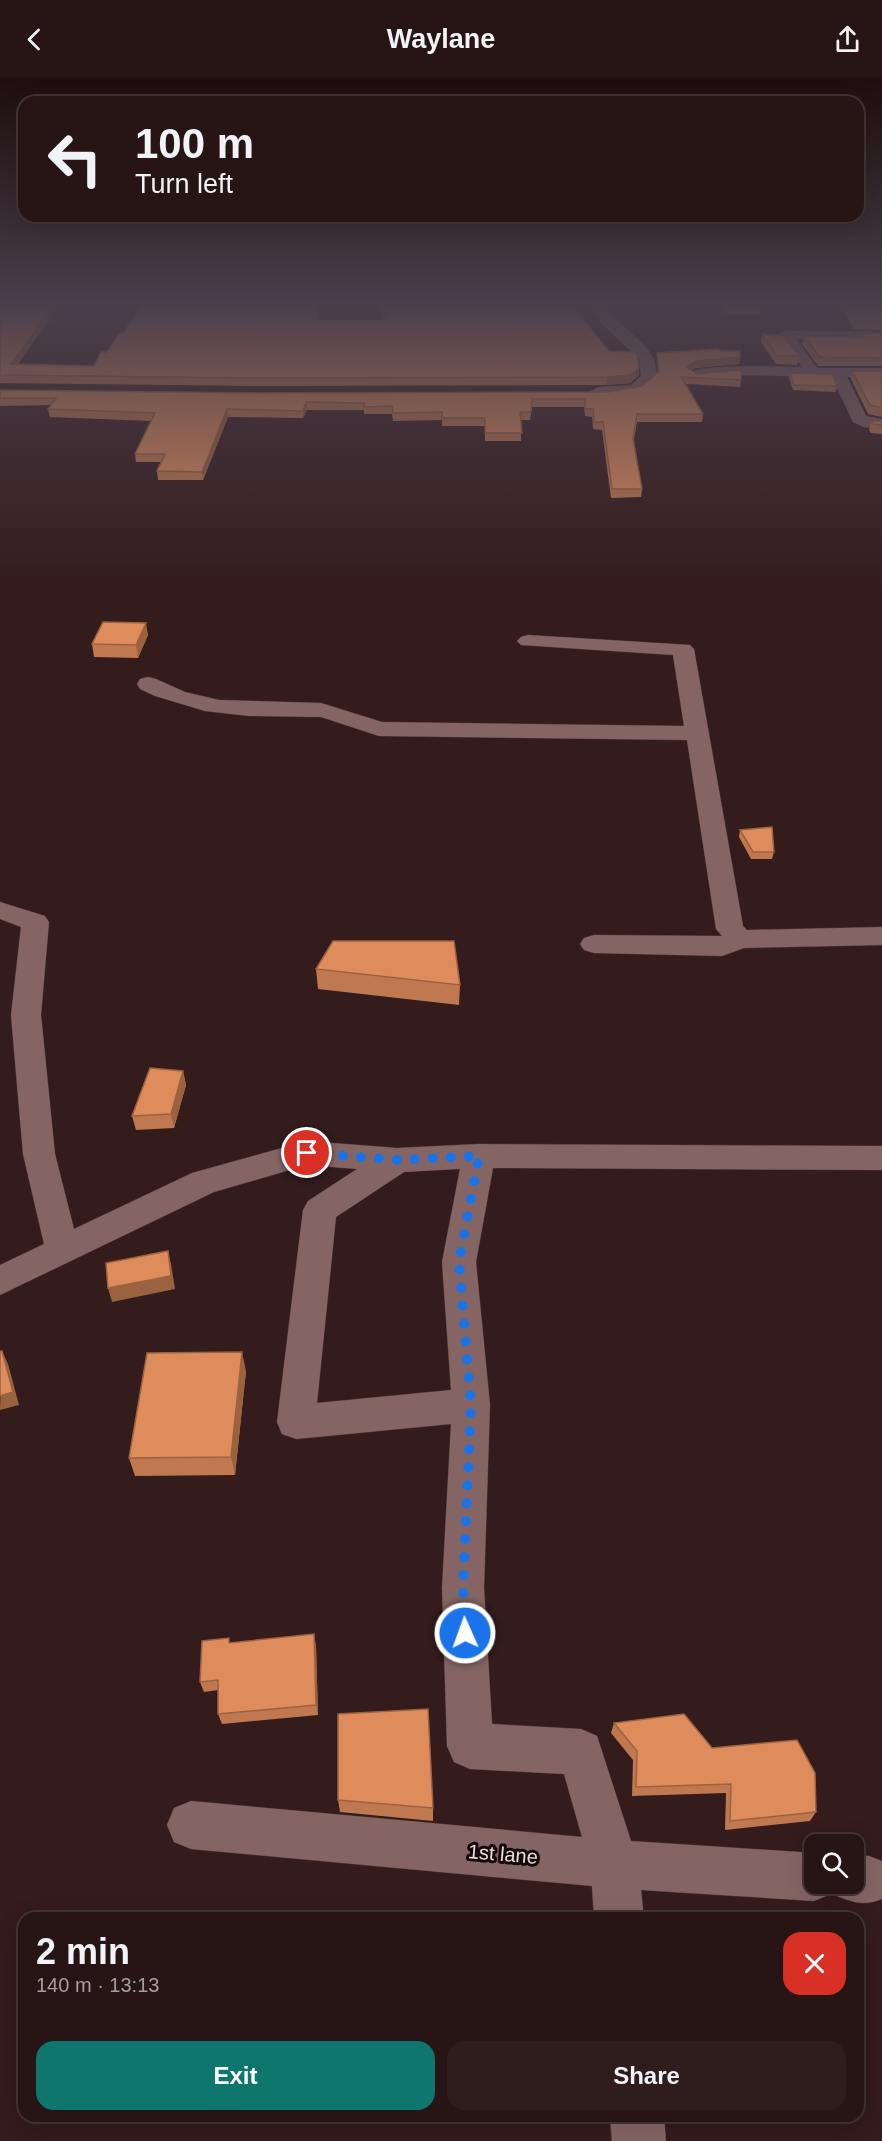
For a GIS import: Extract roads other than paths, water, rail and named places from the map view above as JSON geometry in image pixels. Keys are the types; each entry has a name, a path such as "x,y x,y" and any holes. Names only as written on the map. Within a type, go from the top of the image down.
{"street":[{"path":"851,401 859,418 872,424 882,424"},
{"path":"528,641 683,650 730,929 740,939"},
{"path":"148,684 176,698 205,704 242,709 319,710 344,716 379,729 698,733"},
{"path":"0,910 34,922 26,1015 39,1154 62,1249"},
{"path":"594,944 722,947 740,939 882,936"},
{"path":"0,1281 204,1182 307,1153 398,1160 479,1156 882,1158"},
{"path":"479,1156 459,1262 471,1405 463,1588 470,1746 581,1752 614,1864 618,1912"},
{"path":"398,1160 320,1210 296,1422 471,1405"},
{"name":"1st lane","path":"191,1825 614,1864 804,1876"},
{"path":"637,2122 639,2141"}]}
